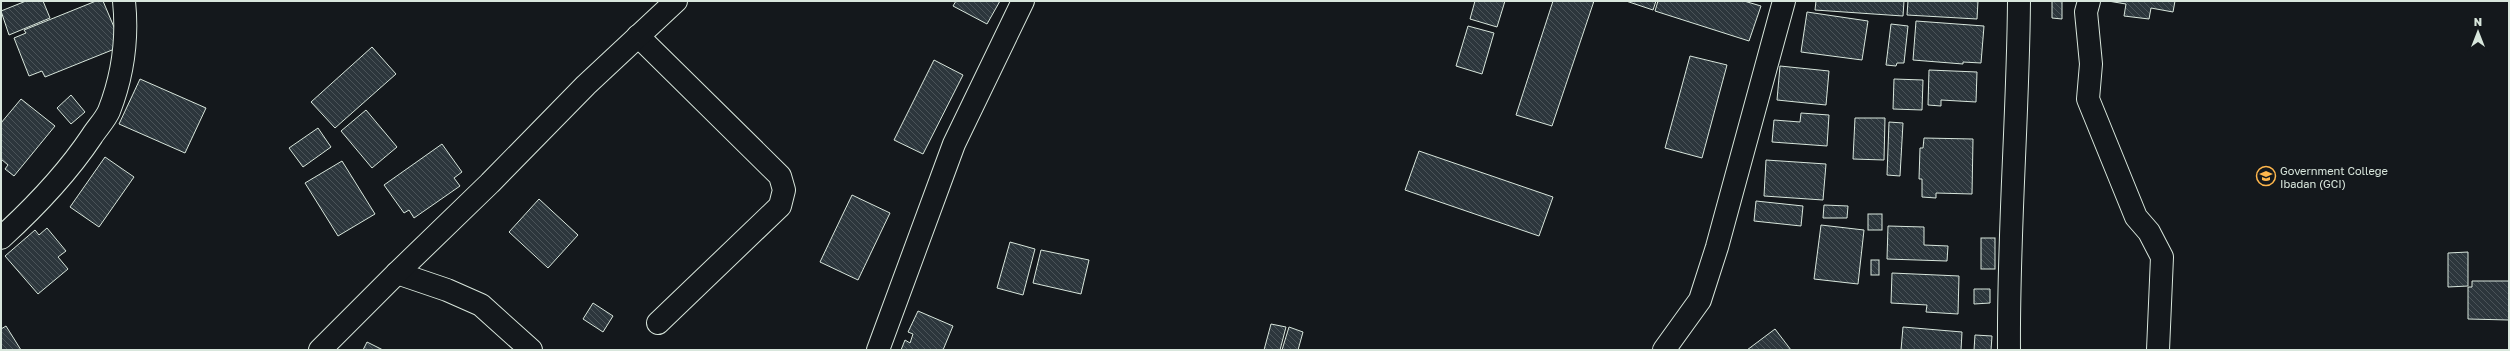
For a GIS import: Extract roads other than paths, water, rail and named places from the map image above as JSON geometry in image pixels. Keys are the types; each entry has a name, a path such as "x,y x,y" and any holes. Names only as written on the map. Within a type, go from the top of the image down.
{"street":[{"path":"1,238 36,206 79,155 108,112 121,72 126,42 124,1"},
{"path":"320,350 397,273 490,184 586,85 676,1"},
{"path":"878,350 954,144 1023,1"},
{"path":"1664,350 1700,300 1717,248 1784,1"},
{"path":"2009,350 2008,267 2018,98 2019,1"},
{"path":"2090,1 2086,12 2091,64 2088,99 2136,217 2149,232 2162,257 2158,350"},
{"path":"638,36 780,176 784,190 780,206 658,323"},
{"path":"397,273 447,290 481,305 530,350"}],"place":[{"name":"Government College Ibadan (GCI)","path":"2266,176"}]}
